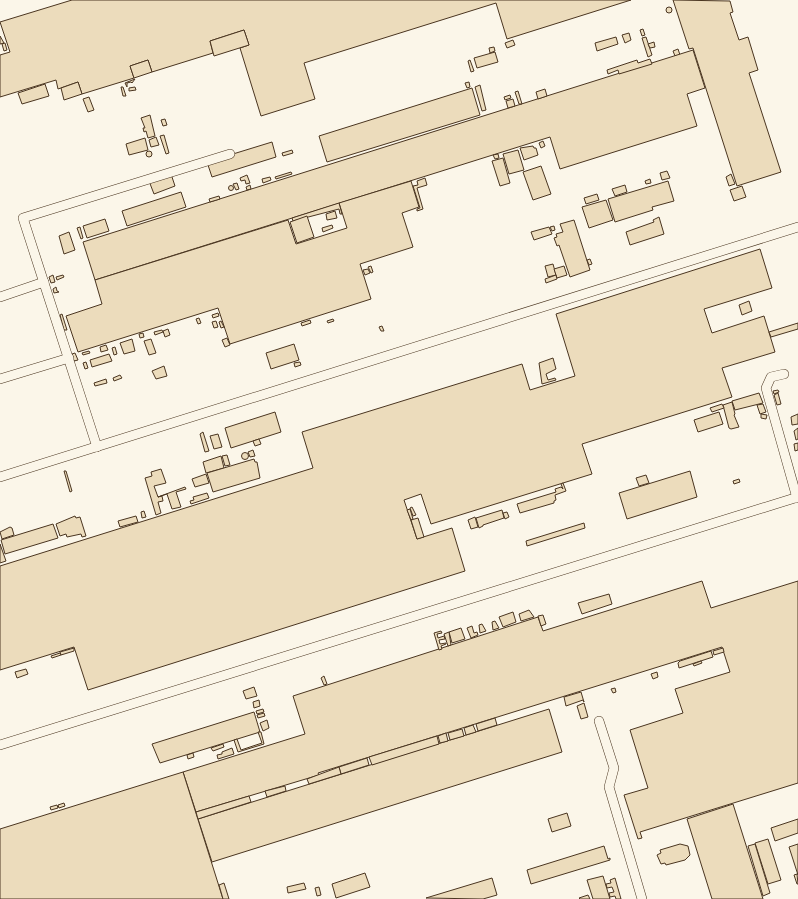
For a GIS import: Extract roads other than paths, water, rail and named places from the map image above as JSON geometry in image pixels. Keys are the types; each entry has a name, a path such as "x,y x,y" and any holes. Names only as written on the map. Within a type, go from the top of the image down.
{"lane":[{"path":"97,447 23,218 230,154"},
{"path":"0,477 798,226"},
{"path":"0,297 44,282"},
{"path":"0,379 69,358"},
{"path":"0,745 797,498 766,388 771,377 784,374"},
{"path":"599,721 614,768 609,787 642,899"}]}
